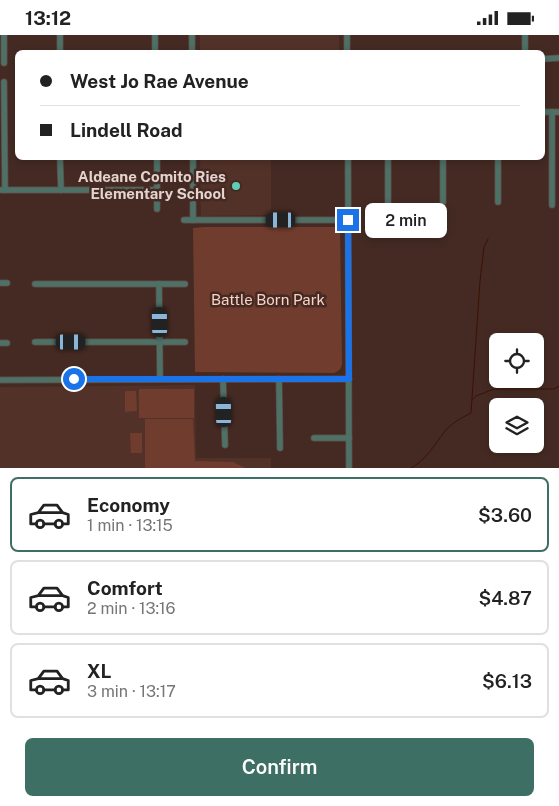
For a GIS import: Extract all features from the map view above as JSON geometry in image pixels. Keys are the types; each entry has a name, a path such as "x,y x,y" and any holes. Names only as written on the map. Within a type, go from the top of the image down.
{"street":[{"path":"4,35 4,63"},
{"path":"60,35 60,50"},
{"path":"155,35 155,50"},
{"path":"192,35 192,50"},
{"path":"346,35 347,50"},
{"path":"525,35 525,50"},
{"path":"545,59 559,58"},
{"path":"4,82 3,190 157,190"},
{"path":"552,205 556,112"},
{"path":"60,160 61,190"},
{"path":"157,160 157,209"},
{"path":"193,160 194,220"},
{"path":"348,160 349,468"},
{"path":"388,160 388,202"},
{"path":"443,160 444,202"},
{"path":"498,160 498,202"},
{"path":"184,220 348,220"},
{"path":"0,283 7,283"},
{"path":"35,283 185,283"},
{"path":"159,283 160,379"},
{"path":"35,342 186,342"},
{"path":"223,379 225,445"},
{"path":"278,379 280,448"},
{"path":"0,380 349,379"},
{"path":"314,438 349,438"}],"shaded area":[{"path":"200,35 339,35 339,50 200,50"},
{"name":"Aldeane Comito Ries Elementary School","path":"200,160 271,160 271,215 201,216"},
{"path":"195,385 196,458 271,458 271,468 0,468 0,387"}],"green space":[{"name":"Battle Born Park","path":"340,227 342,364 339,370 334,373 195,372 193,228"},
{"path":"139,389 194,389 194,418 139,418"},
{"path":"125,391 136,391 137,411 125,412"},
{"path":"145,419 193,419 195,461 233,462 246,468 145,468"},
{"path":"130,433 142,433 142,453 131,453"}],"waterway":[{"path":"411,468 425,457 445,431 471,413 480,281 484,247 488,239"},
{"path":"472,400 476,396 494,389 554,389 559,386"}],"place":[{"name":"Aldeane Comito Ries Elementary School","path":"236,186"}],"route":[{"path":"74,379 349,379 348,220"}]}
